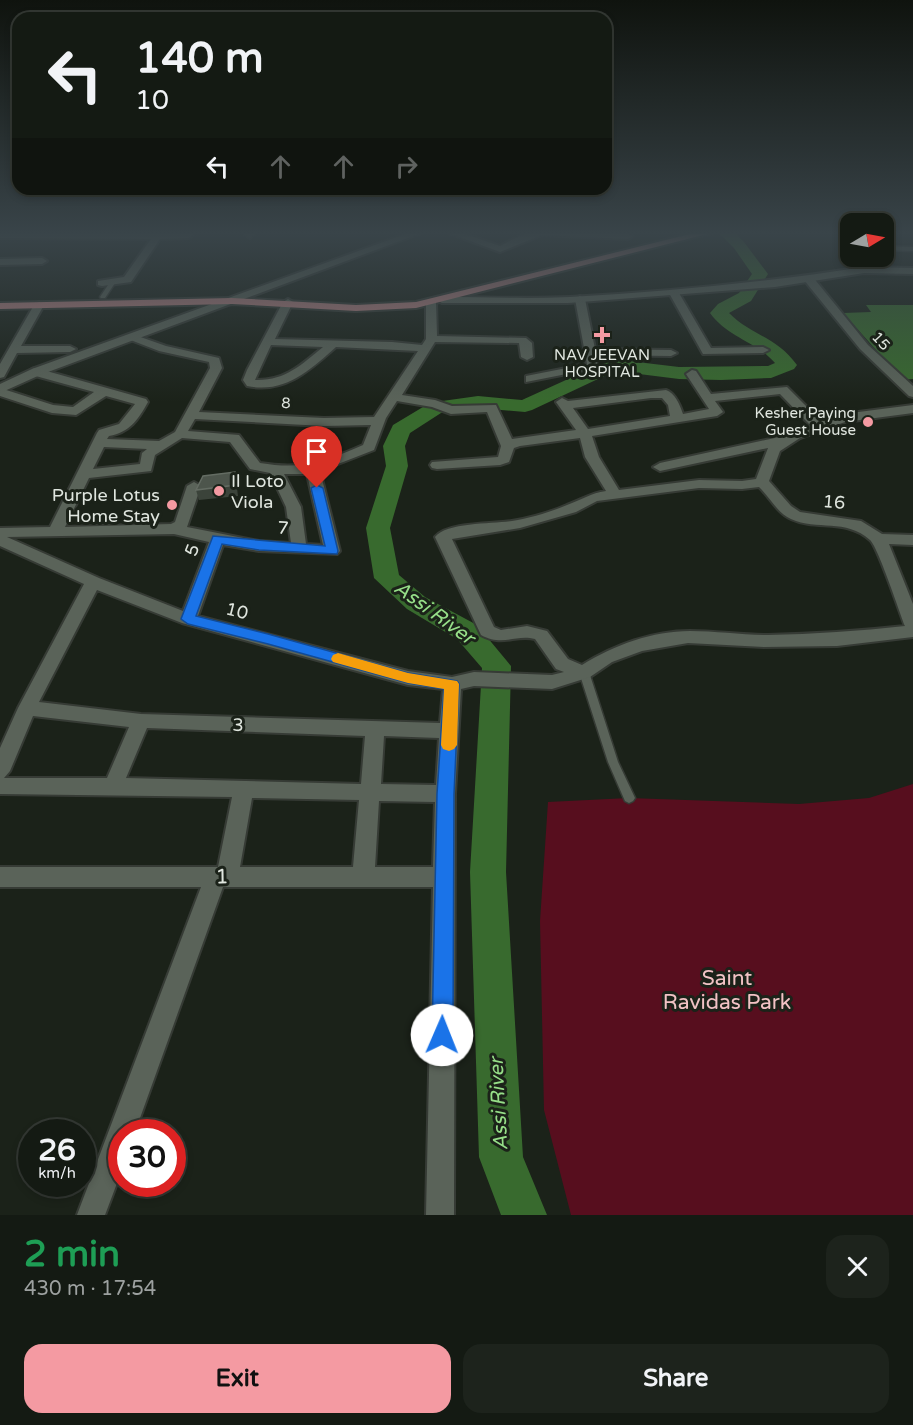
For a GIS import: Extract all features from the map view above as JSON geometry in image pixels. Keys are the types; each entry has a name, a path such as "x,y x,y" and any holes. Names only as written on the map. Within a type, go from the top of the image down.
{"main road":[{"path":"0,300 245,295 370,303 409,301 457,289"},
{"path":"0,306 232,300 381,308 436,301 475,289"}],"street":[{"path":"0,390 36,372 263,289"},
{"path":"180,434 208,438 234,438 255,466 284,472 321,469 369,447 394,397 429,344 436,301 580,299 717,289"},
{"name":"15","path":"816,289 864,347 913,393"},
{"path":"674,293 707,352 763,350"},
{"path":"530,379 593,366 580,299"},
{"path":"288,302 256,363 249,380 251,383 280,383 290,380 333,344"},
{"path":"0,374 39,305"},
{"path":"84,474 146,468 149,453 180,434 216,368 215,360 163,349 132,337"},
{"path":"269,342 392,345 522,340 526,343 527,357"},
{"path":"14,350 70,349"},
{"path":"591,352 671,353"},
{"path":"36,372 142,402 132,419 119,431 104,433 56,531"},
{"path":"508,447 517,442 585,434 717,412 692,374"},
{"path":"0,390 52,409 76,411 104,392"},
{"path":"707,398 782,390 820,428"},
{"path":"615,494 592,458 585,434 563,403 651,393 666,394 674,405 678,420"},
{"path":"394,397 435,404 451,410 492,408 508,447 504,459 436,465"},
{"path":"660,467 786,440 843,418 913,409"},
{"name":"8","path":"190,415 324,422 380,422"},
{"path":"584,672 562,663 541,635 528,631 501,638 487,631 443,537 455,532 515,525 571,509 594,497 699,484 742,485 762,482 770,456 786,440"},
{"path":"98,443 162,445"},
{"path":"299,548 332,551 313,470"},
{"name":"7","path":"218,539 259,546 299,548 298,524 291,500 279,483 276,471"},
{"name":"16","path":"762,482 791,514 816,520 856,524 879,539 913,540"},
{"path":"174,529 182,524 194,486"},
{"name":"5","path":"0,533 174,529 218,539 188,619"},
{"path":"879,539 913,625"},
{"name":"10","path":"0,540 93,582 188,619 408,678 463,682 545,680 552,682 584,672 606,658 639,645 664,640 688,637 764,641 837,640 913,631"},
{"path":"0,771 27,708 93,582"},
{"path":"440,1215 445,794 450,731 463,682"},
{"name":"3","path":"27,708 141,721 450,731"},
{"path":"113,786 141,721"},
{"path":"363,876 368,792 375,729"},
{"path":"0,786 113,786 445,794"},
{"path":"91,1215 221,877 244,789"},
{"name":"1","path":"0,877 445,877"}],"lane":[{"path":"104,297 106,289"},
{"path":"584,672 612,762 629,798"}],"green space":[{"name":"Saint Ravidas Park","path":"913,784 913,1215 571,1215 544,1110 540,921 548,802 629,798 799,804 869,798"}],"shaded area":[{"path":"866,305 913,305 913,379 903,380 843,313 871,312"}],"building":[{"path":"235,472 236,485 196,490 203,476"}],"waterway":[{"name":"Assi River","path":"524,1215 501,1157 488,872 497,666 467,632 416,603 387,578 378,528 397,466 394,446 401,430 435,408 478,402 525,406 612,365 679,373 721,374 771,372 787,365 770,346 736,330 719,313 745,297 750,289"}],"slow traffic":[{"path":"338,659 408,678 452,684 449,745"}],"place":[{"name":"NAV JEEVAN HOSPITAL","path":"602,335"},
{"name":"Kesher Paying Guest House","path":"868,422"},
{"name":"Il Loto Viola","path":"219,491"},
{"name":"Purple Lotus Home Stay","path":"172,505"}],"route":[{"path":"317,488 332,551 259,546 218,539 188,619 408,678 452,684 445,794 442,1035"}]}
